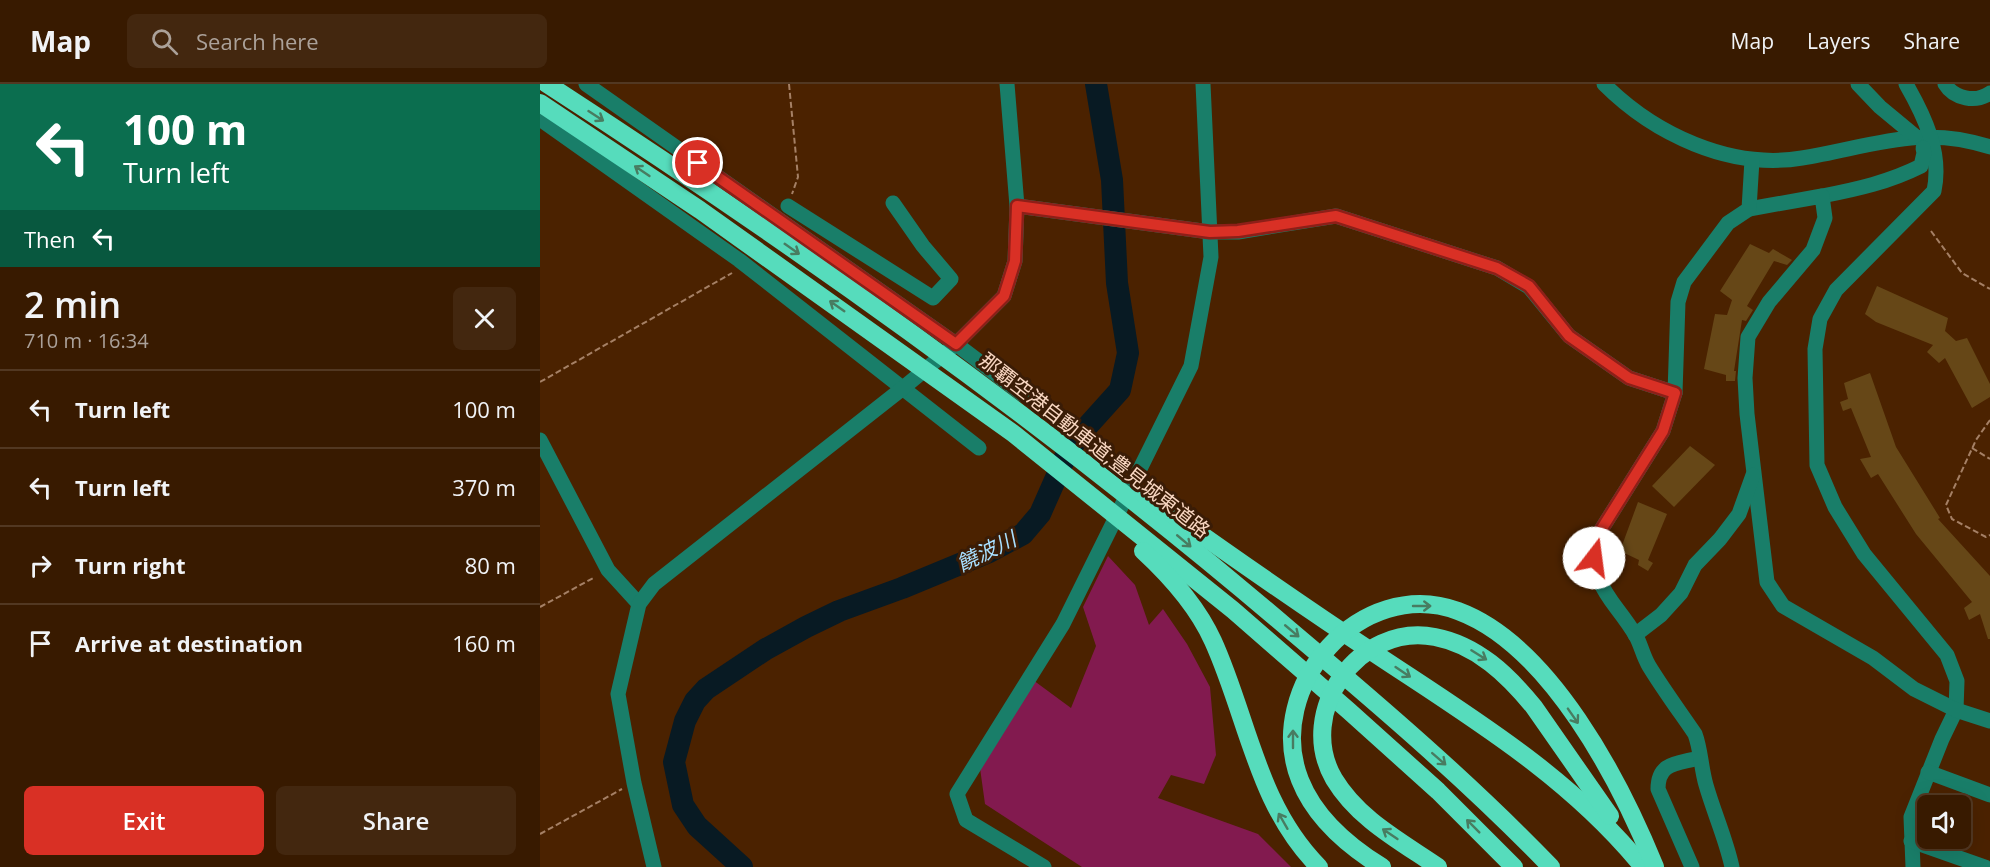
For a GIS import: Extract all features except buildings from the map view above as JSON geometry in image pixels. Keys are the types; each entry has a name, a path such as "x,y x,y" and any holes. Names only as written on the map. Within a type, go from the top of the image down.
{"highway":[{"name":"那覇空港自動車道;豊見城東道路","path":"547,84 651,152 873,306 1152,514 1454,772 1551,867"},
{"path":"540,103 700,210 1014,434 1233,610 1438,791 1514,867"},
{"path":"860,323 930,384 1123,534 1157,564 1190,605 1212,638 1263,781 1291,835 1319,867"},
{"path":"961,371 1124,479 1266,582 1491,731 1562,783 1609,828 1644,867"},
{"path":"1382,867 1339,835 1322,817 1300,780 1292,744 1293,722 1300,693 1311,669 1326,648 1347,629 1366,618 1402,606 1437,606 1457,611 1495,630 1516,646 1551,685 1594,746 1614,778 1655,867"},
{"path":"1438,867 1373,823 1344,794 1333,777 1325,755 1324,719 1333,688 1354,662 1379,644 1404,637 1432,636 1449,640 1486,659 1520,690 1644,867"}],"street":[{"path":"540,111 568,84"},
{"path":"586,84 956,344 1022,394"},
{"path":"654,867 634,783 618,694 639,604 654,584 956,344 1004,296 1015,261 1017,206 1007,84"},
{"path":"1044,867 966,820 957,794 1063,624 1191,366 1211,258 1203,84"},
{"path":"1604,84 1630,108 1667,132 1692,143 1752,160 1799,158 1922,140 1968,139 1990,147"},
{"path":"1858,84 1880,107 1936,152 1938,173 1934,191 1836,290 1820,319 1815,350 1817,465 1834,507 1864,554 1947,654 1957,681 1956,710 1911,817 1913,867"},
{"path":"1732,867 1699,758 1700,745 1695,734 1647,664 1635,635 1607,597 1598,579 1594,558 1596,538 1663,431 1675,393 1678,302 1684,282 1728,223 1749,209 1868,188 1921,166 1924,153 1916,102 1906,84"},
{"path":"1945,84 1955,95 1966,98 1982,99 1990,93"},
{"path":"540,119 739,260 979,448"},
{"path":"1749,209 1752,160"},
{"path":"1822,196 1825,218 1814,249 1769,302 1748,338 1745,378 1767,582 1783,606 1873,658 1914,689 1956,710 1990,721"},
{"path":"788,206 933,298 951,279 923,246 893,203"},
{"path":"1017,206 1210,232 1238,231 1336,216 1497,268 1529,286 1569,336 1629,378 1675,393"},
{"path":"739,260 773,215"},
{"path":"540,440 608,570 639,604"},
{"path":"1635,635 1661,615 1681,593 1695,565 1720,539 1738,514 1755,469"},
{"path":"1692,867 1658,789 1658,776 1664,768 1699,758"},
{"path":"1928,772 1990,795"},
{"path":"1911,841 1981,866"}],"path":[{"path":"788,206 798,177 789,84"},
{"path":"1931,231 1962,273 1990,289"},
{"path":"540,382 733,272 739,260"},
{"path":"1990,420 1972,448 1946,506 1947,513 1952,519 1986,537 1990,535"},
{"path":"1972,448 1990,459"},
{"path":"540,607 608,570"},
{"path":"540,834 634,783"}],"shaded area":[{"path":"1108,556 1135,585 1149,625 1163,609 1187,644 1210,687 1216,755 1204,784 1171,775 1158,798 1258,834 1291,867 1082,867 985,804 980,768 1033,680 1071,708 1096,646 1083,607"}],"waterway":[{"name":"饒波川","path":"742,867 697,826 683,805 674,762 685,721 695,701 706,689 766,649 806,627 839,611 989,552 1023,534 1040,514 1067,453 1120,390 1128,353 1117,283 1112,180 1096,84"}],"route":[{"path":"698,163 956,344 1004,296 1015,261 1017,206 1210,232 1238,231 1336,216 1497,268 1529,286 1569,336 1629,378 1675,393 1663,431 1596,538 1594,558"}]}
